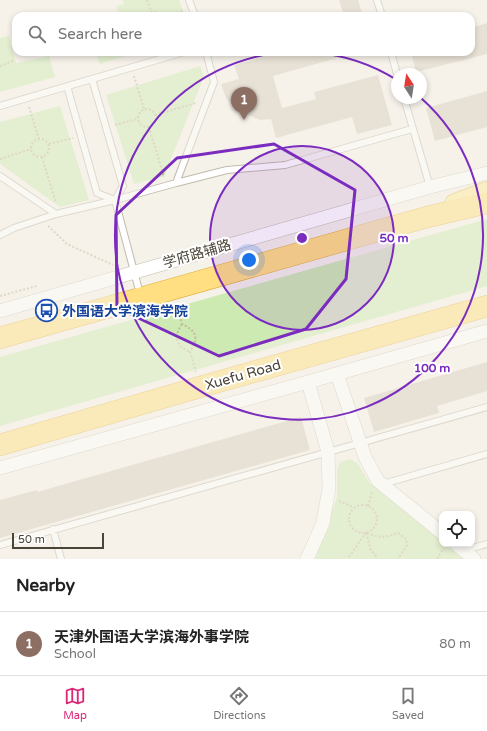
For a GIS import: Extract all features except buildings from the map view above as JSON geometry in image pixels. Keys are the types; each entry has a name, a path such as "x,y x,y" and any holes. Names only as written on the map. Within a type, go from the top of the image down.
{"highway":[{"path":"0,338 485,201"},
{"name":"Xuefu Road","path":"0,445 487,306"}],"street":[{"name":"学府路辅路","path":"0,311 487,173"},
{"path":"0,468 487,331"},
{"path":"337,374 364,457 378,481 439,531"},
{"path":"307,559 323,523 329,488 328,452 308,382"},
{"path":"460,547 474,559"}],"lane":[{"path":"189,0 194,12"},
{"path":"377,0 381,12"},
{"path":"0,106 170,56"},
{"path":"176,184 214,82 207,56"},
{"path":"393,56 396,68"},
{"path":"92,79 123,186 115,200 141,298"},
{"path":"67,86 97,193 115,200"},
{"path":"406,104 430,188"},
{"path":"0,235 14,228 56,214 227,170 285,165 412,129"},
{"path":"0,176 56,214"},
{"path":"0,545 487,407"},
{"path":"382,484 487,454"},
{"path":"53,529 61,559"},
{"path":"475,545 487,544"}],"path":[{"path":"147,0 151,12 158,12"},
{"path":"181,12 193,9"},
{"path":"0,66 15,60"},
{"path":"132,67 144,109"},
{"path":"27,98 39,138"},
{"path":"155,115 208,100"},
{"path":"144,109 152,111 155,115"},
{"path":"144,109 139,113 138,119 140,124 146,127 149,126 154,123 155,115"},
{"path":"106,128 138,119"},
{"path":"149,126 166,186"},
{"path":"49,144 81,136"},
{"path":"31,149 34,154 42,157 48,154 50,147 49,144 45,140 39,138"},
{"path":"31,149 34,141 39,138"},
{"path":"0,159 31,149"},
{"path":"42,157 57,206 56,214"},
{"path":"41,219 67,244 114,265"},
{"path":"175,301 182,324 195,333 195,344 190,352"},
{"path":"182,324 177,333 178,342 184,349 190,352 196,372"},
{"path":"328,497 355,508"},
{"path":"349,557 366,532 374,528 376,524 375,511 372,508 363,505 355,508 350,516 350,525 357,531 366,532 378,537 388,537 398,533 406,539 407,545 398,559"},
{"path":"366,532 371,550 377,557 376,559"},
{"path":"437,559 444,547"}],"highlighted area":[{"path":"274,144 355,190 346,279 306,329 219,356 117,308 116,215 177,158"}],"green space":[{"path":"123,0 179,0 184,12 118,12 116,6 124,4"},
{"path":"9,36 12,48 12,56 14,56 16,63 49,56 55,77 0,92 0,38"},
{"path":"97,56 125,56 100,64"},
{"path":"200,66 204,77 164,176 134,184 106,95"},
{"path":"60,106 89,200 60,207 0,164 0,122"},
{"path":"487,219 487,286 0,426 0,357"},
{"path":"350,459 358,464 370,483 439,539 439,547 449,547 464,559 315,559 337,497 337,469 340,462"}],"place":[{"name":"天津外国语大学滨海外事学院","path":"244,120"},
{"name":"外国语大学滨海学院","path":"46,311"}]}
